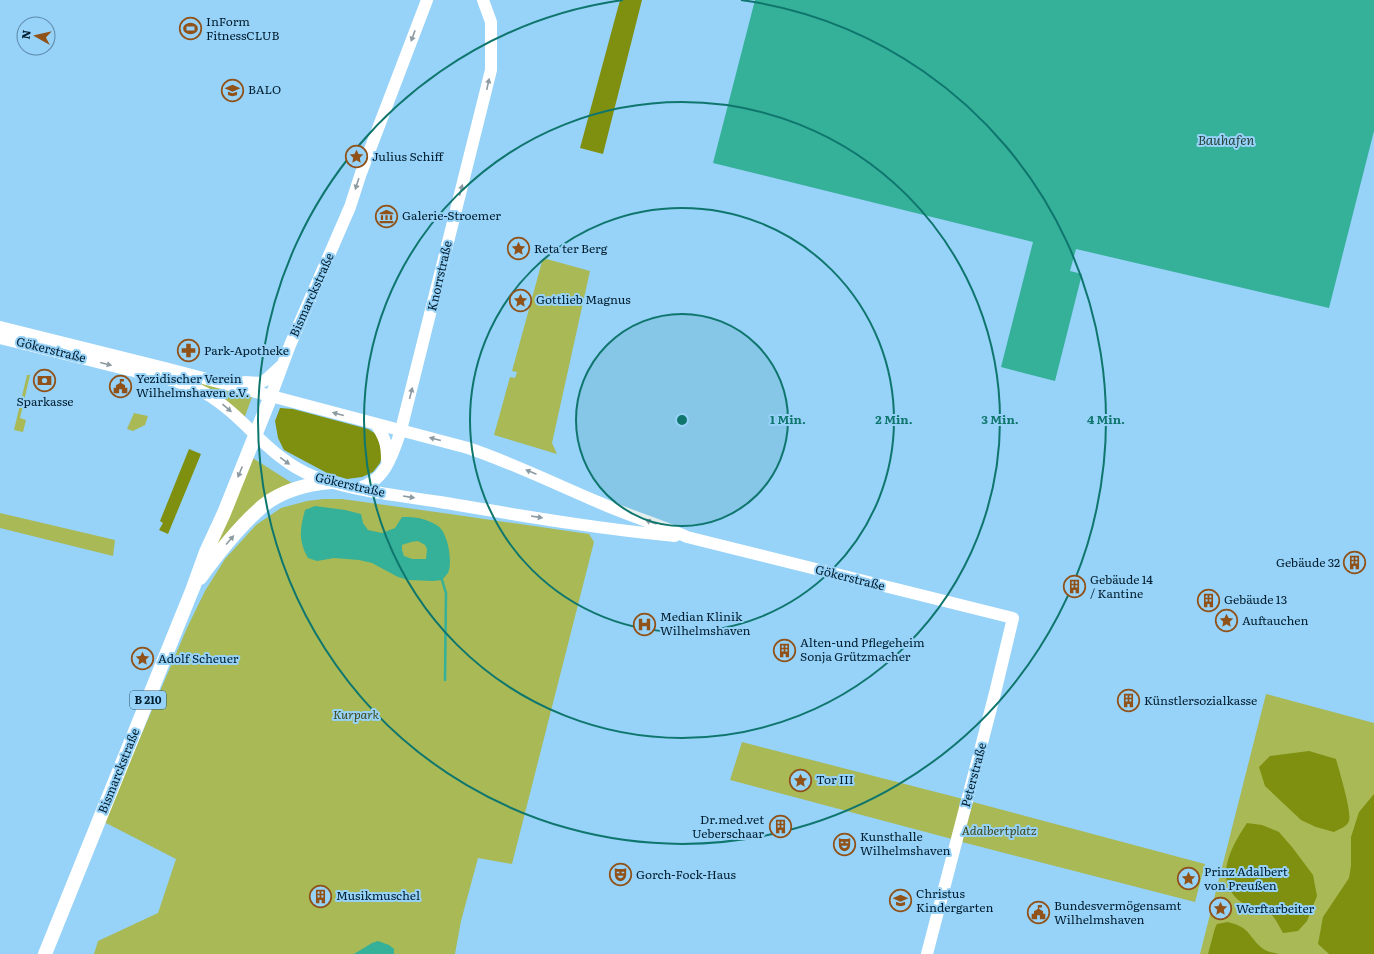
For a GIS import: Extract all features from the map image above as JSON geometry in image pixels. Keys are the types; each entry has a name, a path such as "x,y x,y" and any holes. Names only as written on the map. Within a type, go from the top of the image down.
{"main road":[{"name":"Bismarckstraße","path":"45,954 89,841 193,588 206,552 224,513 283,364 350,207 361,173 427,0"},
{"name":"Knorrstraße","path":"357,489 373,483 379,477 387,465 401,430 491,70 491,22 483,0"},
{"name":"Gökerstraße","path":"0,327 233,386 486,454 599,503 657,524 687,537"},
{"name":"Gökerstraße","path":"0,338 173,381 203,392 219,402 235,415 273,452 295,468 331,482 357,489 594,526 687,537 1013,618"},
{"path":"233,386 245,382 260,383 267,379 283,364"},
{"path":"376,424 388,446 387,465"},
{"name":"Bismarckstraße","path":"193,588 236,534 264,505 278,496 292,491 316,484 331,482"},
{"name":"Peterstraße","path":"927,954 1013,618"}],"green space":[{"path":"543,258 590,271 552,443 557,454 494,435 510,377 515,378 517,372 512,371"},
{"path":"27,375 30,375 20,418 26,420 23,432 14,430"},
{"path":"190,380 252,397 244,419"},
{"path":"134,413 148,416 145,425 133,431 127,429"},
{"path":"253,458 292,483 264,497 210,557"},
{"name":"Kurpark","path":"342,499 589,534 594,542 512,864 478,858 461,921 455,954 94,954 98,941 158,913 176,859 104,822 187,628 205,591 225,559 256,525 281,508 307,501"},
{"path":"0,513 115,540 113,556 0,528"},
{"path":"1266,694 1374,723 1374,954 1200,954"},
{"name":"Adalbertplatz","path":"742,742 963,799 952,839 730,780"},
{"name":"Adalbertplatz","path":"973,802 1205,864 1195,902 962,842"}],"shaded area":[{"path":"620,0 642,0 603,154 580,148"},
{"path":"280,408 293,409 368,429 376,434 383,453 380,463 373,472 362,477 347,479 327,473 284,450 278,438 275,421"},
{"path":"189,449 201,454 168,534 159,530 163,523 160,521"},
{"path":"1309,751 1336,759 1349,809 1349,821 1343,828 1334,832 1316,827 1301,820 1265,786 1259,767 1270,756"},
{"path":"1374,794 1374,954 1329,954 1318,944 1323,917 1349,878 1351,866 1351,837 1359,812"},
{"path":"1247,823 1262,825 1279,832 1313,875 1317,896 1307,921 1298,931 1283,933 1275,919 1266,910 1241,902 1232,893 1227,884 1227,863 1230,853"},
{"path":"1228,922 1245,929 1264,949 1279,954 1208,954 1217,924"}],"water":[{"name":"Bauhafen","path":"755,0 1374,0 1374,131 1329,308 1076,249 1070,271 1082,274 1055,381 1001,367 1033,242 713,163"},
{"path":"315,506 361,514 363,523 368,530 382,533 395,528 402,517 417,518 429,521 442,530 447,541 450,555 448,573 442,580 408,580 398,577 372,563 359,560 334,558 317,561 308,558 301,540 302,523 305,510","holes":["418,541 425,545 427,549 426,559 412,559 404,556 402,545"]},
{"path":"378,941 389,945 394,949 394,954 354,954 372,943"}],"waterway":[{"path":"442,580 446,593 445,680"}],"place":[{"name":"InForm FitnessCLUB","path":"191,29"},
{"name":"BALO","path":"232,90"},
{"name":"Julius Schiff","path":"356,157"},
{"name":"Galerie-Stroemer","path":"386,216"},
{"name":"Reta ter Berg","path":"519,249"},
{"name":"Gottlieb Magnus","path":"520,300"},
{"name":"Park-Apotheke","path":"188,351"},
{"name":"Sparkasse","path":"45,381"},
{"name":"Yezidischer Verein Wilhelmshaven e.V.","path":"120,386"},
{"name":"Gebäude 32","path":"1355,563"},
{"name":"Gebäude 14 / Kantine","path":"1074,587"},
{"name":"Gebäude 13","path":"1208,600"},
{"name":"Auftauchen","path":"1227,621"},
{"name":"Median Klinik Wilhelmshaven","path":"645,624"},
{"name":"Alten-und Pflegeheim Sonja Grützmacher","path":"785,650"},
{"name":"Adolf Scheuer","path":"143,659"},
{"name":"Künstlersozialkasse","path":"1129,701"},
{"name":"Tor III","path":"801,780"},
{"name":"Dr.med.vet Ueberschaar","path":"780,827"},
{"name":"Kunsthalle Wilhelmshaven","path":"844,844"},
{"name":"Gorch-Fock-Haus","path":"621,875"},
{"name":"Prinz Adalbert von Preußen","path":"1189,879"},
{"name":"Musikmuschel","path":"320,896"},
{"name":"Christus Kindergarten","path":"901,901"},
{"name":"Werftarbeiter","path":"1221,909"},
{"name":"Bundesvermögensamt Wilhelmshaven","path":"1038,913"}]}
